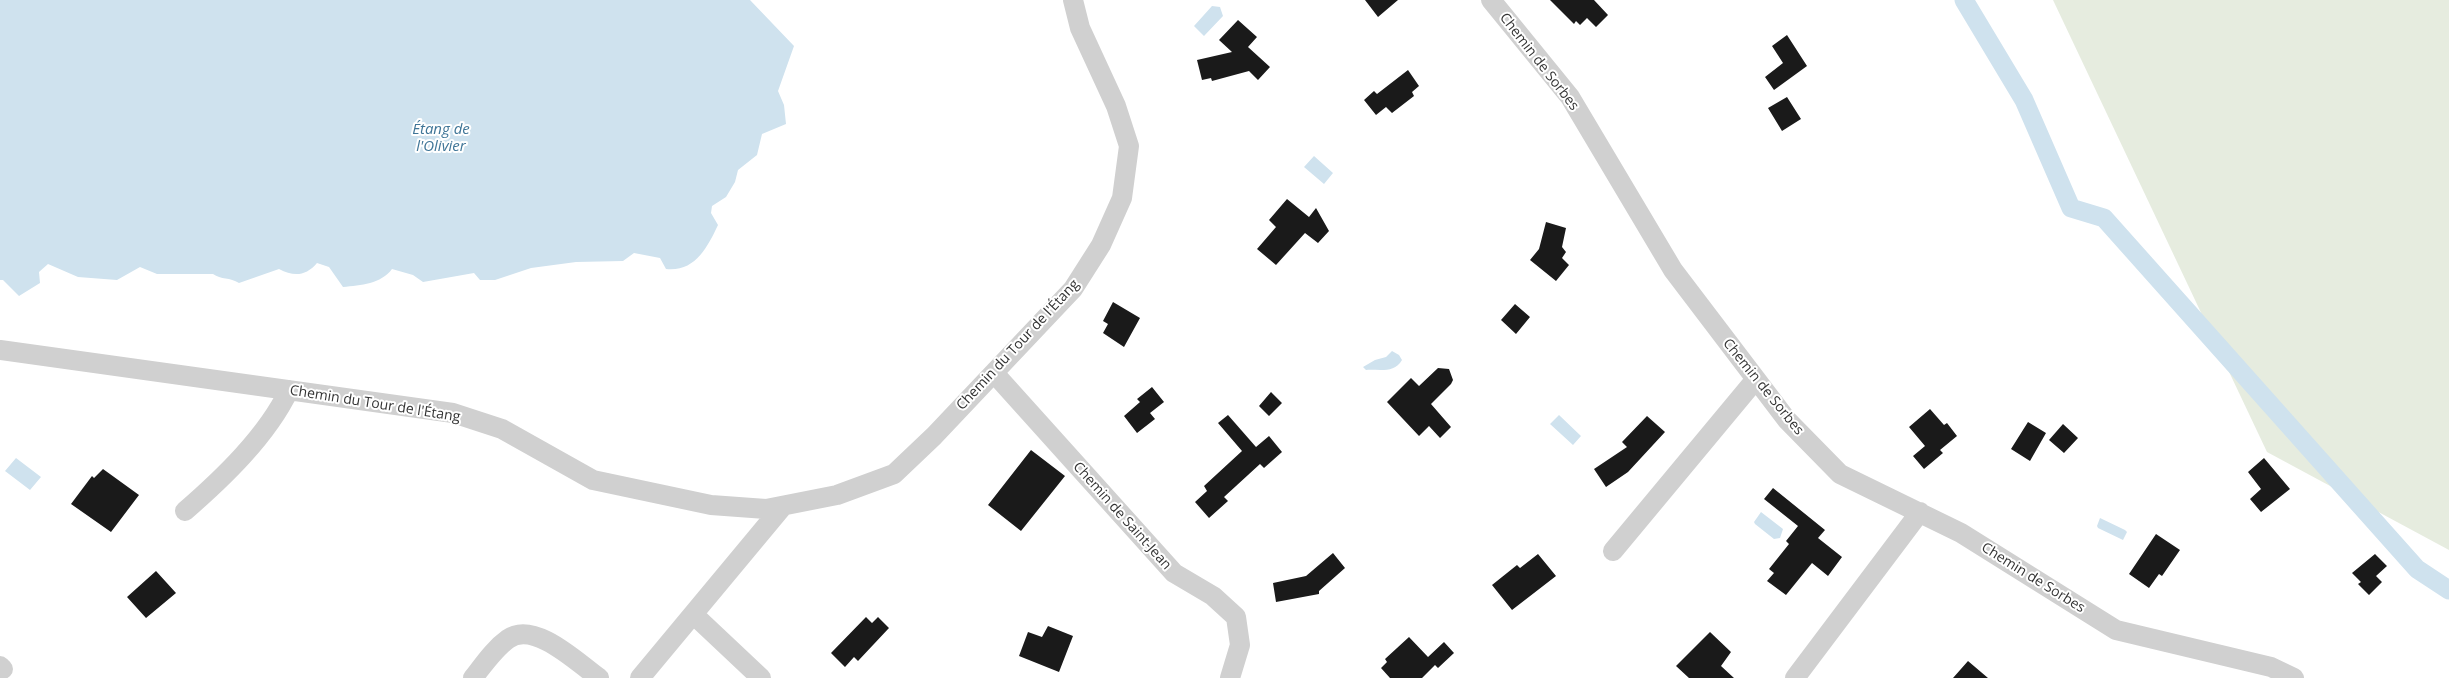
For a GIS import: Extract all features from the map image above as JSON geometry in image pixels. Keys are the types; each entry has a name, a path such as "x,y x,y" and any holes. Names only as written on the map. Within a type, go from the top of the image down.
{"street":[{"name":"Chemin du Tour de l'Étang","path":"0,350 453,413 502,429 593,480 711,505 766,509 837,495 894,474 934,436 1073,289 1101,245 1122,198 1129,146 1116,106 1080,28 1073,0"},
{"name":"Chemin de Sorbes","path":"1491,0 1570,97 1673,270 1787,420 1840,474 1961,533 2116,630 2271,667 2294,678"},
{"name":"Chemin de Saint-Jean","path":"994,373 1174,574 1213,596 1236,617 1240,645 1230,678"},
{"path":"1613,551 1756,380"},
{"path":"185,511 217,483 272,420 290,390"},
{"path":"640,678 783,506"},
{"path":"1795,678 1920,512"},
{"path":"694,614 761,678"},
{"path":"473,678 496,649 509,637 527,633 542,638 599,678"}],"shaded area":[{"path":"2053,0 2449,0 2449,550 2267,452"}],"water":[{"name":"Étang de l'Olivier","path":"0,0 750,0 794,46 778,91 784,105 786,124 762,134 757,155 738,170 735,182 726,197 712,206 711,213 718,225 709,242 699,257 685,267 666,269 660,258 634,253 623,261 576,262 531,268 495,280 480,280 474,273 423,282 413,275 392,269 376,281 343,287 329,267 317,263 309,271 304,273 295,274 284,272 279,269 239,283 213,274 157,274 140,267 117,280 78,277 48,264 39,272 40,283 19,296 3,280 0,280"},
{"path":"1212,6 1220,7 1223,16 1204,36 1194,26"},
{"path":"1314,156 1333,173 1324,184 1304,167"},
{"path":"1392,351 1399,355 1402,360 1395,367 1386,370 1366,370 1363,367 1375,360 1386,357"},
{"path":"1559,415 1581,436 1573,445 1550,424"},
{"path":"16,458 41,477 30,490 5,471"},
{"path":"1761,512 1783,529 1780,538 1774,539 1755,524 1754,522"},
{"path":"2100,518 2125,530 2127,532 2123,540 2098,528 2097,526"}],"building":[{"path":"1365,0 1398,0 1378,17"},
{"path":"1550,0 1594,0 1608,15 1596,27 1587,18 1580,25 1576,21 1574,24"},
{"path":"1238,20 1257,37 1248,47 1270,67 1258,80 1249,71 1212,81 1211,78 1202,80 1197,60 1232,52 1219,40"},
{"path":"1787,35 1807,66 1774,90 1765,77 1783,63 1772,46"},
{"path":"1408,70 1419,86 1412,92 1414,96 1392,113 1386,107 1376,115 1364,100 1374,91 1377,94"},
{"path":"1787,97 1801,119 1782,131 1768,108"},
{"path":"1287,199 1309,217 1316,208 1329,231 1318,243 1305,233 1276,265 1257,249 1276,227 1269,220"},
{"path":"1546,222 1566,228 1562,247 1566,252 1562,258 1569,265 1556,281 1530,260 1539,249"},
{"path":"1113,302 1140,318 1124,347 1103,333 1108,324 1103,321"},
{"path":"1515,304 1530,317 1516,334 1501,320"},
{"path":"1438,368 1449,369 1453,380 1451,384 1431,404 1451,427 1440,438 1429,426 1419,436 1387,402 1411,378 1419,386"},
{"path":"1152,387 1164,402 1150,413 1155,419 1137,433 1124,416 1140,402 1137,399"},
{"path":"1271,392 1282,403 1269,416 1259,406"},
{"path":"1930,409 1944,425 1947,423 1957,436 1940,450 1943,453 1924,469 1913,456 1925,446 1909,427"},
{"path":"1228,415 1256,447 1269,436 1282,452 1264,468 1260,464 1224,497 1228,501 1209,518 1195,502 1207,491 1204,486 1242,451 1218,423"},
{"path":"1647,416 1665,432 1628,472 1606,487 1594,469 1627,447 1622,442"},
{"path":"2028,422 2046,433 2030,461 2011,449"},
{"path":"2063,424 2078,438 2064,453 2049,440"},
{"path":"1031,450 1065,476 1021,531 988,505"},
{"path":"2264,458 2290,489 2261,512 2250,499 2261,489 2248,472"},
{"path":"103,469 139,495 111,532 71,504 92,476 94,478"},
{"path":"1773,488 1825,530 1818,538 1842,557 1828,576 1812,563 1786,595 1767,581 1774,573 1769,569 1789,544 1786,541 1798,526 1764,499"},
{"path":"2156,534 2180,550 2162,576 2159,574 2149,588 2129,574"},
{"path":"1333,553 1345,568 1319,591 1319,594 1276,602 1273,583 1306,576"},
{"path":"1538,554 1556,576 1512,610 1492,585 1517,565 1520,568"},
{"path":"2375,554 2387,566 2376,576 2382,582 2369,595 2358,584 2361,582 2352,573"},
{"path":"156,571 176,593 146,618 127,597"},
{"path":"866,617 872,623 878,617 889,628 858,661 854,657 845,667 831,653"},
{"path":"1048,626 1073,636 1059,672 1019,656 1028,632 1042,637"},
{"path":"1710,632 1731,652 1721,666 1734,678 1689,678 1676,666"},
{"path":"1409,637 1428,657 1444,642 1454,653 1438,668 1435,665 1422,678 1390,678 1381,668 1387,662 1385,659"},
{"path":"1968,661 1988,678 1953,678"}],"waterway":[{"path":"1964,0 2024,100 2071,208 2104,218 2417,569 2449,590"}]}
